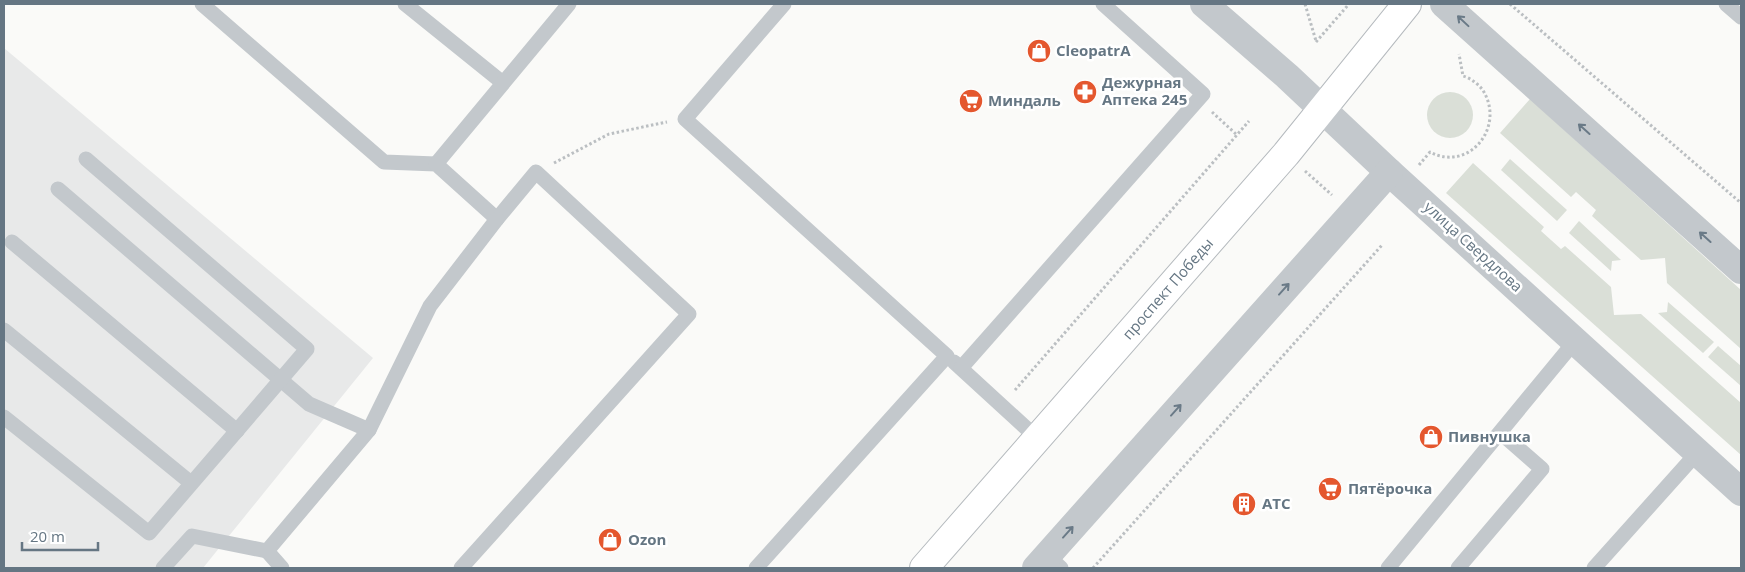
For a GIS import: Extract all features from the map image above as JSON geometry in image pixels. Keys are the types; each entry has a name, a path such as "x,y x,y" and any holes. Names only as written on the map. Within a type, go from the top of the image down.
{"main road":[{"name":"проспект Победы","path":"924,568 1286,154 1406,4"}],"street":[{"name":"улица Свердлова","path":"1204,4 1323,109 1389,172 1741,492"},
{"path":"1444,4 1741,270"},
{"path":"1048,564 1389,172"}],"lane":[{"path":"202,4 384,162 436,164 497,219"},
{"path":"405,4 503,83"},
{"path":"436,164 569,4"},
{"path":"784,4 685,119 1038,438"},
{"path":"961,368 1203,94 1103,4"},
{"path":"1726,4 1741,17"},
{"path":"4,417 149,533 307,349 86,159"},
{"path":"267,551 369,430 430,306 536,172 689,314 461,568"},
{"path":"58,189 309,404 369,430"},
{"path":"12,242 237,431"},
{"path":"4,330 192,484"},
{"path":"1388,568 1576,340"},
{"path":"756,568 947,356"},
{"path":"1458,568 1542,469 1501,433"},
{"path":"1594,568 1697,453"},
{"path":"163,568 192,536 267,551 282,568"}],"path":[{"path":"1305,4 1316,42 1349,4"},
{"path":"1510,4 1741,203"},
{"path":"1419,165 1430,152 1448,157 1470,151 1484,138 1490,125 1491,111 1487,97 1479,85 1463,76 1459,51"},
{"path":"1198,100 1237,135"},
{"path":"536,172 610,134 685,119"},
{"path":"1002,405 1249,120"},
{"path":"1303,169 1333,196"},
{"path":"1093,568 1383,244"}],"shaded area":[{"path":"4,48 373,358 203,568 4,568"},
{"path":"1446,92 1454,92 1463,96 1469,102 1473,115 1469,128 1463,134 1454,138 1446,138 1437,134 1431,128 1427,119 1427,111 1431,102 1437,96"},
{"path":"1530,99 1741,290 1741,349 1667,283 1665,258 1641,260 1592,216 1596,210 1576,192 1571,197 1500,133"},
{"path":"1510,159 1567,210 1557,221 1501,170"},
{"path":"1473,163 1544,227 1541,231 1561,249 1565,246 1611,287 1614,315 1641,314 1741,403 1741,455 1446,193"},
{"path":"1579,221 1621,260 1612,261 1611,271 1569,233"},
{"path":"1668,302 1714,342 1703,353 1658,313 1667,312"},
{"path":"1718,346 1741,366 1741,386 1708,357"}],"place":[{"name":"CleopatrA","path":"1039,51"},
{"name":"Дежурная Аптека 245","path":"1085,92"},
{"name":"Миндаль","path":"971,101"},
{"name":"Пивнушка","path":"1431,437"},
{"name":"Пятёрочка","path":"1330,489"},
{"name":"АТС","path":"1244,504"},
{"name":"Ozon","path":"610,540"}]}
